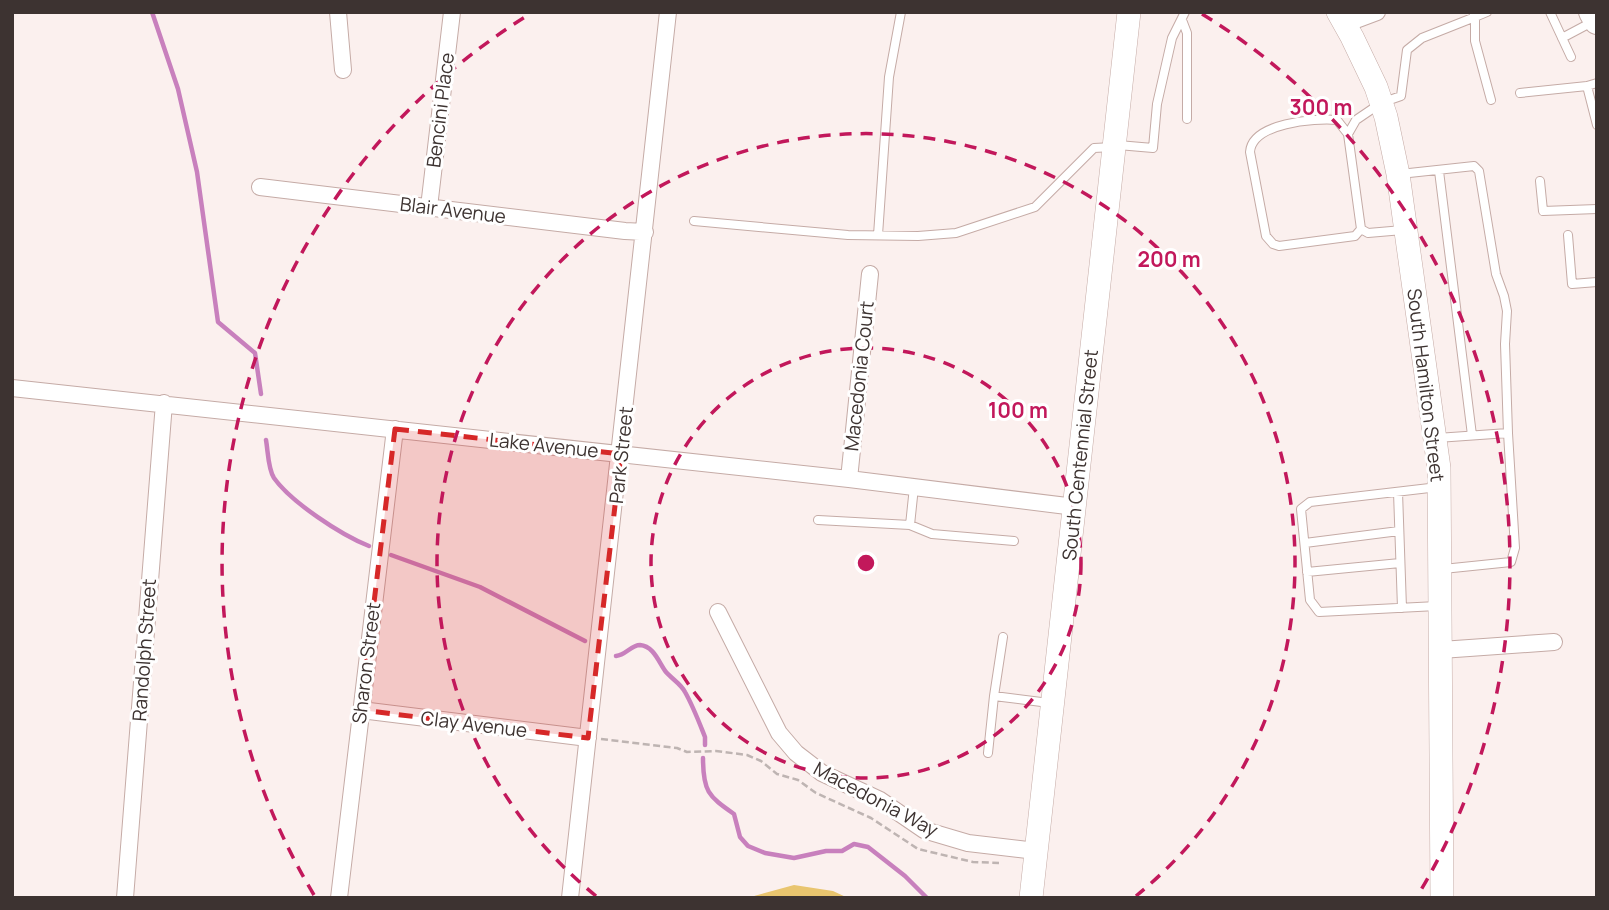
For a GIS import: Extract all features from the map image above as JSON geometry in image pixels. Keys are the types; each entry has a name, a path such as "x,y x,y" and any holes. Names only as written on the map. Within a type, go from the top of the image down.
{"main road":[{"path":"1592,12 1596,20"}],"street":[{"path":"338,12 343,71"},
{"name":"Bencini Place","path":"429,207 452,12"},
{"name":"Park Street","path":"570,898 668,12"},
{"name":"South Centennial Street","path":"1031,898 1129,12"},
{"path":"1341,18 1377,12"},
{"name":"South Hamilton Street","path":"1341,18 1376,87 1398,174 1435,438 1439,487 1442,898"},
{"name":"Blair Avenue","path":"261,187 645,232"},
{"name":"Macedonia Court","path":"849,478 870,274"},
{"name":"Lake Avenue","path":"12,388 849,478 1074,507"},
{"name":"Randolph Street","path":"125,898 163,403"},
{"name":"Sharon Street","path":"338,898 395,429"},
{"name":"Macedonia Way","path":"718,612 779,733 796,753 822,773 880,800 925,830 968,844 1035,859"},
{"path":"1441,650 1554,642"},
{"name":"Clay Avenue","path":"361,710 588,738"}],"lane":[{"path":"878,235 889,77 901,12"},
{"path":"1348,134 1356,120 1381,103 1401,96 1407,50 1422,38 1487,12"},
{"path":"1550,12 1572,57"},
{"path":"1474,15 1475,41 1491,100"},
{"path":"694,221 835,234 918,236 956,233 1035,206 1094,148 1153,148 1157,104 1172,38 1184,16"},
{"path":"1184,16 1187,33 1188,119"},
{"path":"1562,38 1596,20"},
{"path":"1520,93 1597,83"},
{"path":"1587,86 1597,125"},
{"path":"1338,120 1348,134 1361,229 1355,236 1279,246 1273,244 1266,236 1250,143 1266,130 1283,125 1338,120"},
{"path":"1398,174 1474,166 1479,171 1496,274 1507,311 1505,344 1508,433 1515,548 1511,562 1440,569"},
{"path":"1439,171 1472,435"},
{"path":"1540,181 1543,212 1597,209"},
{"path":"1361,229 1368,233 1406,230"},
{"path":"1568,235 1572,284 1597,282"},
{"path":"1435,438 1508,433"},
{"path":"910,526 914,487"},
{"path":"1439,487 1310,502 1301,509 1310,600 1319,612 1440,606"},
{"path":"1398,492 1402,608"},
{"path":"818,520 910,526 932,534 1014,541"},
{"path":"1305,543 1399,531"},
{"path":"1307,572 1400,563"},
{"path":"988,752 1003,637"},
{"path":"994,696 1052,704"}],"path":[{"path":"588,738 677,748 687,752 716,751 747,755 761,761 777,774 798,780 816,793 871,818 918,849 973,862 1035,859"}],"highlighted area":[{"path":"395,429 621,454 588,738 361,710"}],"shaded area":[{"path":"794,885 833,891 848,898 747,898"}],"waterway":[{"path":"152,12 178,89 197,172 218,322 255,353 261,394"},
{"path":"266,440 270,470 282,487 317,517 369,546"},
{"path":"391,555 480,587 585,641"},
{"path":"616,656 640,645 649,648 685,692 705,737 705,745"},
{"path":"703,758 704,778 709,792 734,814 740,837 748,846 765,853 794,858 826,851 842,851 854,844 868,847 905,876 927,898"}]}
